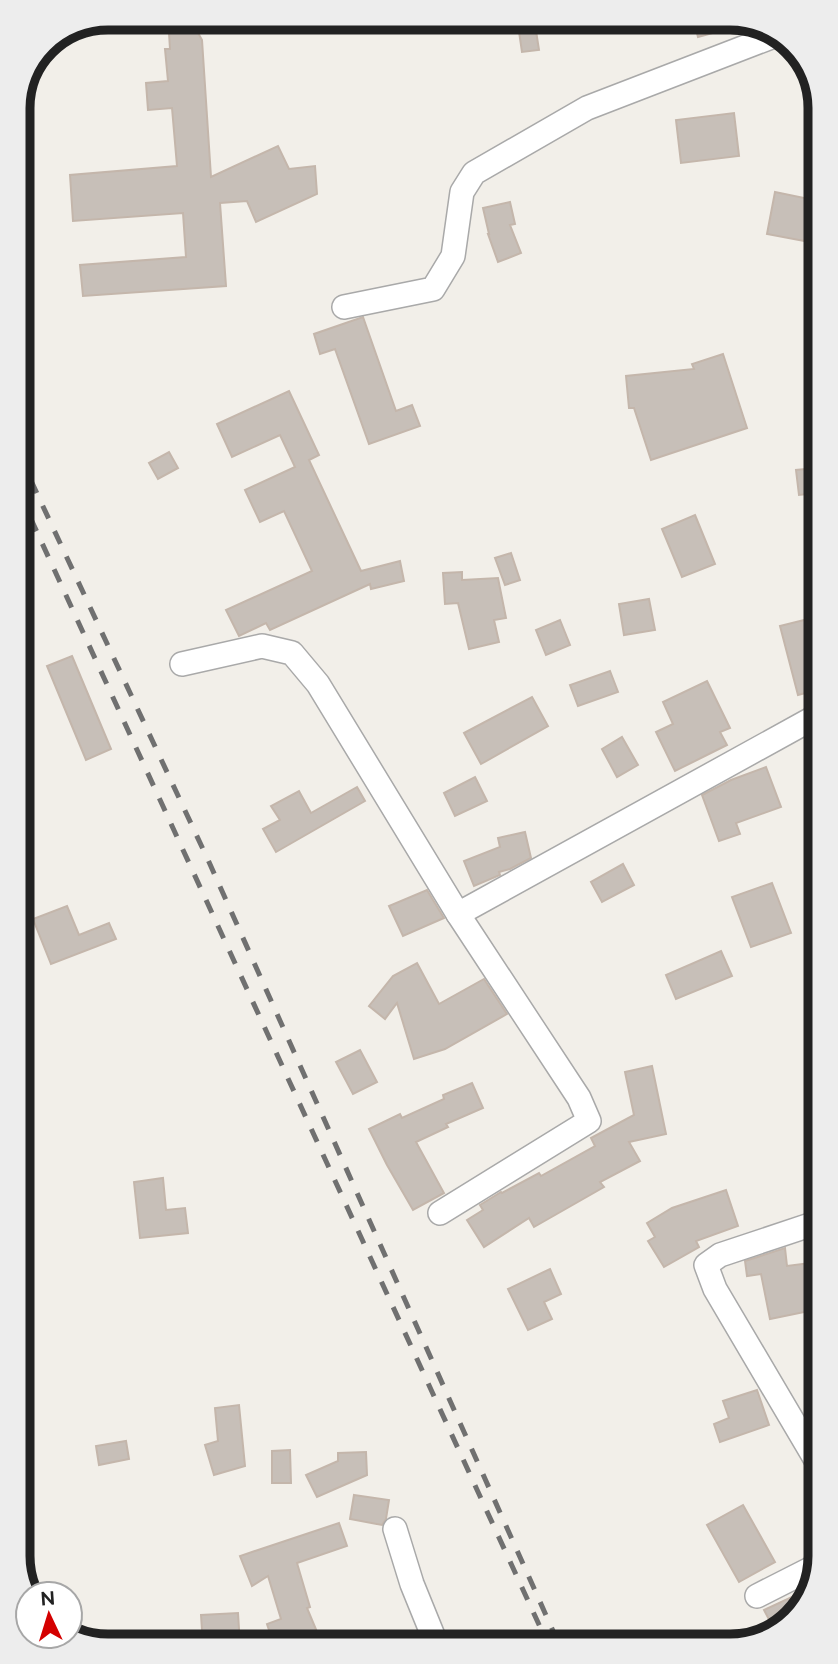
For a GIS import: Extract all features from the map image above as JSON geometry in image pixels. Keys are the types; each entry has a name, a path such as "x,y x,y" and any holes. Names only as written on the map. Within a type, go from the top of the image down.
{"street":[{"path":"344,307 433,289 453,256 462,192 474,173 587,108 766,39"},
{"path":"182,664 262,646 292,653 318,684 458,914 579,1098 589,1121 440,1213"},
{"path":"458,914 808,721"},
{"path":"808,1226 720,1255 706,1265 715,1289 808,1447"},
{"path":"395,1529 412,1584 432,1634"},
{"path":"757,1597 807,1571"}],"building":[{"path":"519,30 536,30 539,50 522,52"},
{"path":"696,30 724,30 698,37"},
{"path":"197,31 202,40 211,177 278,146 289,169 315,166 317,194 256,222 247,201 220,203 226,286 83,296 80,265 186,257 183,213 73,221 70,175 177,166 172,108 148,110 146,83 168,81 165,49 170,49 169,33"},
{"path":"734,113 739,156 681,163 676,120"},
{"path":"775,192 808,199 808,242 767,234"},
{"path":"510,202 515,224 510,225 521,253 498,262 488,234 483,208"},
{"path":"363,317 396,411 412,405 420,426 369,444 335,349 320,354 314,334"},
{"path":"723,354 747,428 651,460 634,408 629,408 626,376 694,369 692,364"},
{"path":"289,391 319,455 309,460 361,571 400,561 404,581 371,589 370,584 270,630 266,623 239,636 226,610 312,571 284,511 260,522 245,490 295,467 280,435 232,457 217,424"},
{"path":"169,452 178,468 158,479 149,463"},
{"path":"808,469 808,494 799,495 796,470"},
{"path":"695,515 715,564 682,577 662,529"},
{"path":"511,553 520,580 505,585 495,558"},
{"path":"462,572 462,580 498,578 506,618 494,620 499,642 469,649 458,603 445,604 443,573"},
{"path":"649,599 655,630 624,635 619,604"},
{"path":"808,619 808,692 798,695 780,626"},
{"path":"560,620 570,645 546,655 536,630"},
{"path":"72,656 111,749 86,760 47,666"},
{"path":"610,671 618,692 578,706 570,685"},
{"path":"707,681 730,728 720,732 727,745 675,771 656,732 673,724 663,702"},
{"path":"532,697 548,726 481,764 464,733"},
{"path":"622,737 638,765 617,777 602,749"},
{"path":"766,767 781,807 736,823 740,834 719,841 702,795 731,780"},
{"path":"475,777 487,801 455,816 444,793"},
{"path":"357,787 365,801 276,852 263,829 280,820 271,806 299,791 311,813"},
{"path":"525,832 531,858 474,886 464,861 500,847 498,838"},
{"path":"623,864 634,885 602,902 591,882"},
{"path":"772,883 791,933 751,947 732,897"},
{"path":"427,890 444,918 403,936 389,906"},
{"path":"67,906 79,935 109,923 116,939 51,964 33,919"},
{"path":"721,951 732,976 676,999 666,975"},
{"path":"417,963 439,1004 484,979 507,1014 445,1049 414,1059 397,1003 385,1019 369,1006 393,976"},
{"path":"360,1050 377,1082 353,1094 336,1062"},
{"path":"652,1066 666,1134 629,1142 640,1161 600,1182 604,1187 534,1227 529,1218 484,1247 467,1220 483,1210 480,1205 595,1146 591,1138 634,1115 625,1072"},
{"path":"472,1083 483,1108 446,1124 448,1127 416,1142 444,1193 413,1210 369,1129 400,1114 402,1118 444,1099 443,1095"},
{"path":"163,1178 166,1210 185,1208 188,1233 140,1238 134,1182"},
{"path":"726,1190 738,1226 696,1241 699,1247 664,1267 648,1241 655,1237 647,1223 672,1208"},
{"path":"785,1248 787,1266 808,1263 808,1311 770,1319 761,1274 747,1276 745,1261"},
{"path":"550,1269 561,1294 544,1302 552,1319 528,1330 508,1289"},
{"path":"757,1390 769,1425 720,1442 714,1424 729,1418 723,1401"},
{"path":"239,1405 245,1466 214,1475 205,1445 218,1441 215,1408"},
{"path":"126,1441 129,1459 99,1465 96,1446"},
{"path":"290,1450 291,1483 272,1483 272,1451"},
{"path":"366,1452 367,1475 317,1497 306,1475 338,1461 338,1453"},
{"path":"354,1495 389,1500 386,1519 382,1525 350,1519"},
{"path":"743,1505 775,1562 739,1582 707,1525"},
{"path":"339,1523 347,1546 297,1563 310,1607 307,1608 318,1634 270,1634 267,1624 281,1619 268,1576 252,1586 240,1556"},
{"path":"798,1594 789,1608 771,1623 764,1610"},
{"path":"238,1613 239,1634 202,1634 201,1615"}],"railway":[{"path":"30,479 209,862 554,1634"},
{"path":"30,517 543,1634"}]}
